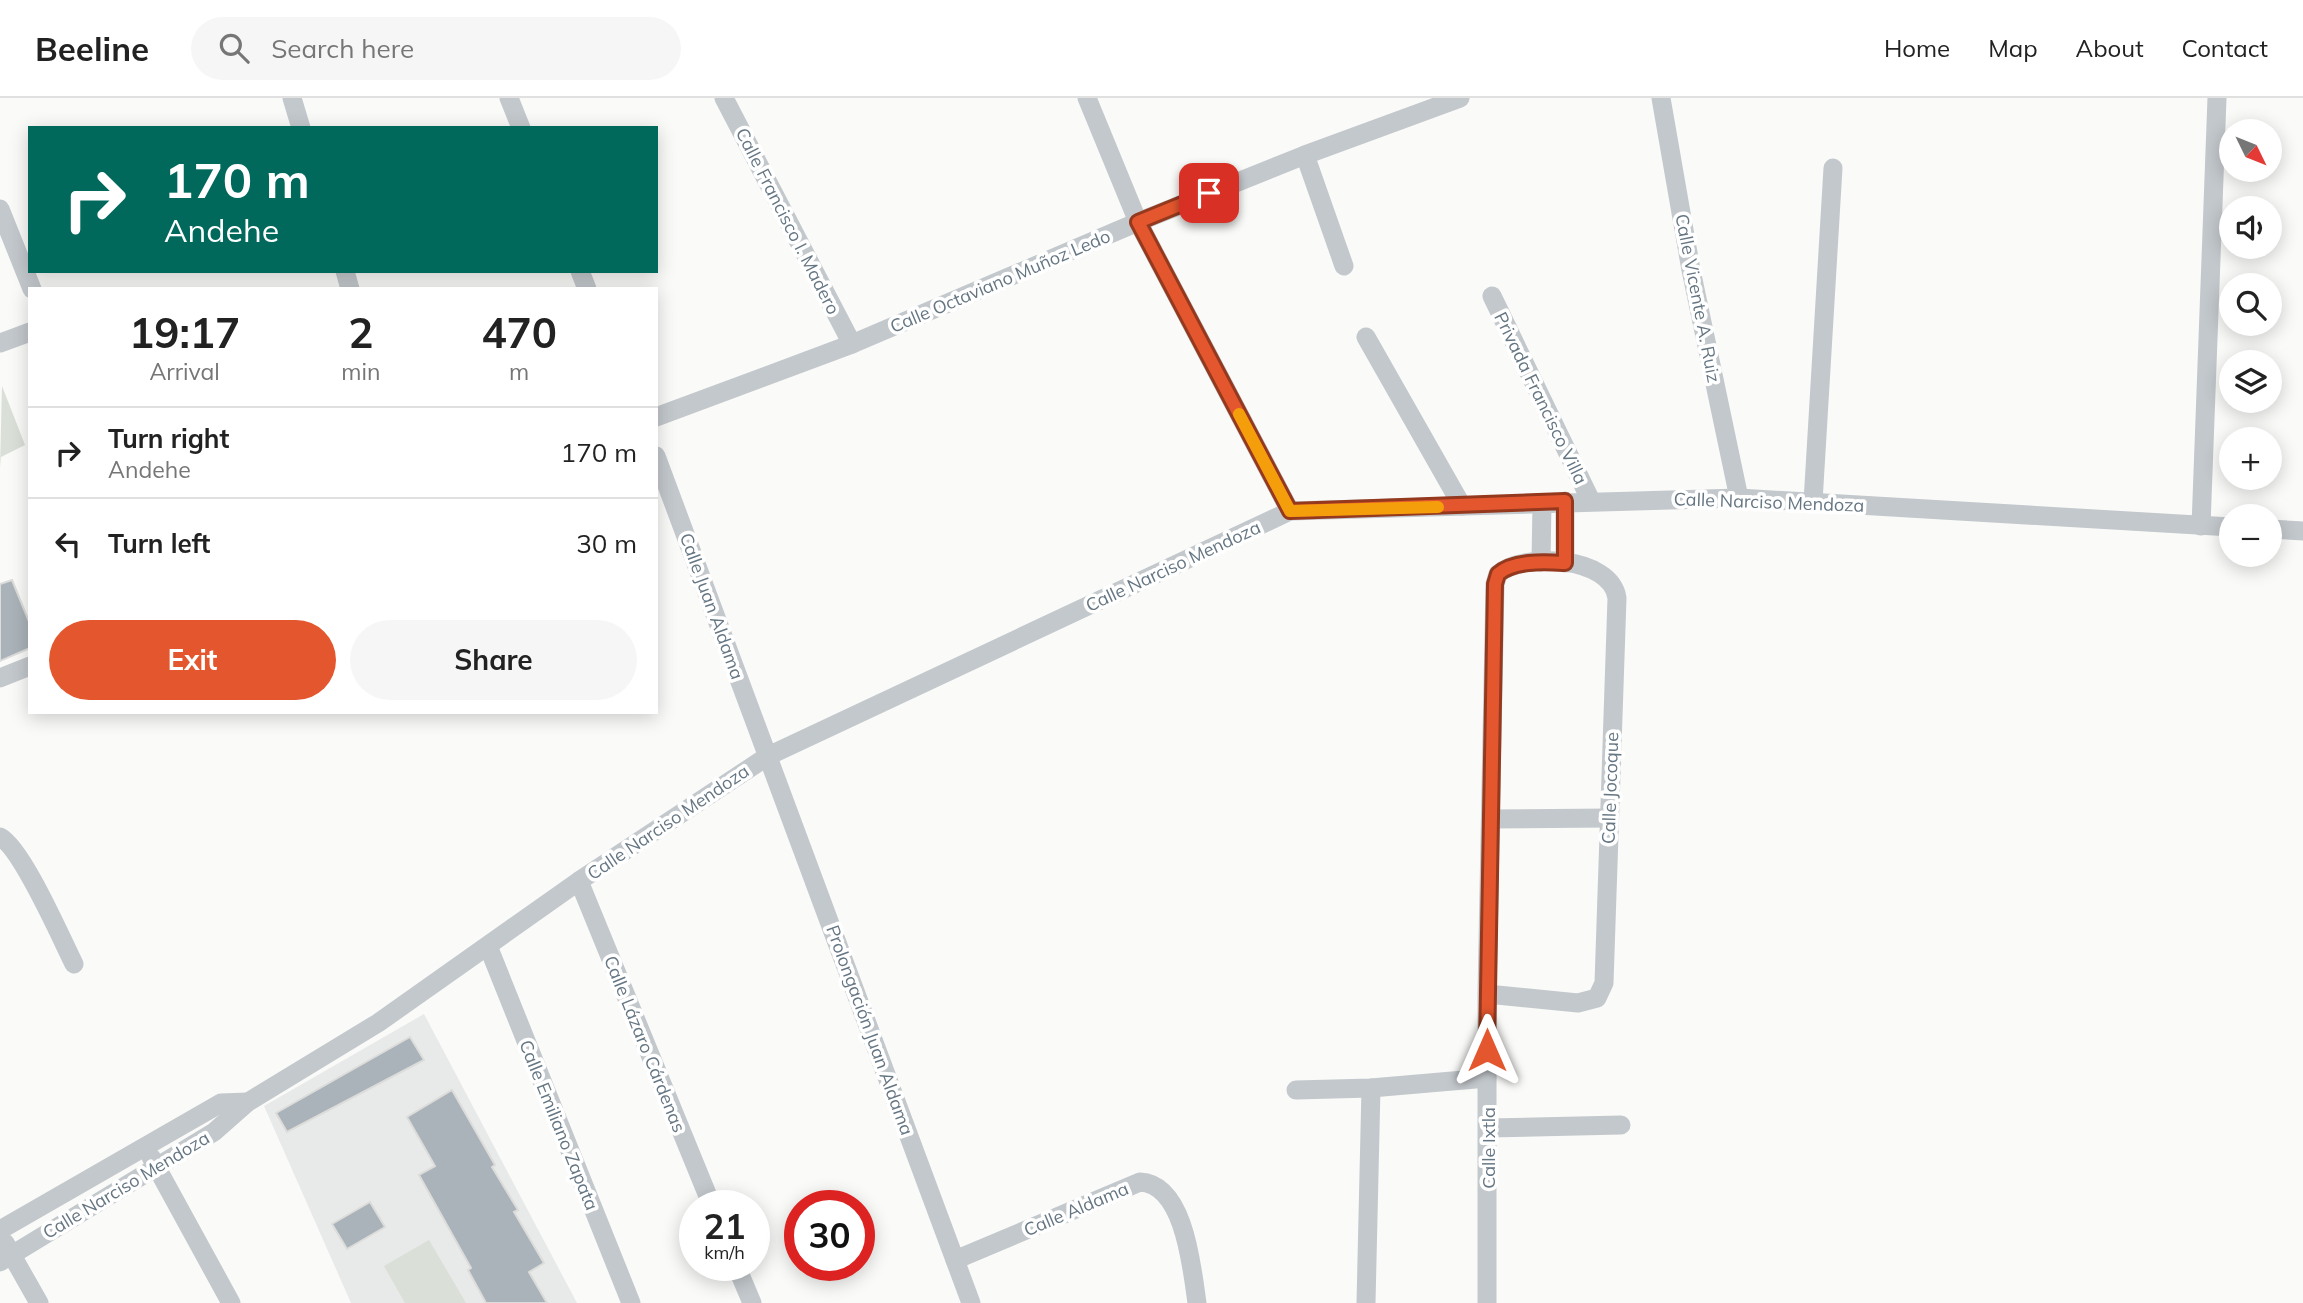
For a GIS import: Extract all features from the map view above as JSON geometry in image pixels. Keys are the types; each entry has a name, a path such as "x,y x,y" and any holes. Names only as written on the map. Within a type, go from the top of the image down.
{"street":[{"path":"292,98 300,126"},
{"path":"509,98 520,126"},
{"name":"Calle Francisco I. Madero","path":"724,98 852,344"},
{"path":"1087,98 1138,222 1290,511"},
{"name":"Calle Octaviano Muñoz Ledo","path":"658,416 852,344 1138,222 1305,155 1460,98"},
{"name":"Calle Vicente A. Ruiz","path":"1661,98 1691,270 1739,498"},
{"path":"2201,526 2217,98"},
{"path":"1305,155 1344,266"},
{"path":"1813,502 1833,168"},
{"path":"0,209 31,287"},
{"name":"Privada Francisco Villa","path":"1492,296 1591,501"},
{"path":"0,343 28,333"},
{"path":"1366,337 1462,506"},
{"name":"Calle Juan Aldama","path":"658,461 768,756"},
{"name":"Calle Narciso Mendoza","path":"6,1258 214,1132 248,1102 378,1023 579,881 768,756 1290,511 1739,498 2219,527"},
{"path":"1542,503 1541,562 1565,563 1565,501"},
{"path":"2282,530 2303,531"},
{"name":"Calle Ixtla","path":"1487,1303 1487,994 1493,607 1498,574 1511,567 1541,562"},
{"name":"Calle Jocoque","path":"1487,994 1578,1003 1597,998 1604,983 1616,587 1589,566 1565,563"},
{"path":"0,678 28,667"},
{"name":"Prolongación Juan Aldama","path":"768,756 971,1303"},
{"path":"1491,819 1608,818"},
{"path":"0,837 9,843 33,882 74,964"},
{"name":"Calle Lázaro Cárdenas","path":"579,881 705,1190"},
{"name":"Calle Emiliano Zapata","path":"488,946 631,1303"},
{"path":"1296,1090 1371,1088 1487,1078"},
{"path":"1366,1303 1371,1088"},
{"name":"Calle Narciso Mendoza","path":"0,1230 147,1143 221,1103 248,1102"},
{"path":"1488,1128 1621,1125"},
{"path":"147,1143 156,1169 231,1303"},
{"name":"Calle Aldama","path":"955,1260 1140,1182 1151,1183 1165,1195 1185,1230 1197,1303"},
{"path":"0,1236 6,1258 39,1303"},
{"path":"743,1281 752,1303"}],"shaded area":[{"path":"2,386 25,445 1,457 0,468"},
{"path":"424,1014 577,1303 351,1303 264,1106"},
{"path":"429,1240 466,1303 405,1303 384,1266"}],"building":[{"path":"12,580 28,619 28,649 0,661 0,584"},
{"path":"410,1037 424,1060 287,1132 276,1113"},
{"path":"452,1090 495,1165 492,1167 518,1210 514,1212 544,1263 529,1272 547,1303 486,1303 468,1270 471,1268 419,1175 435,1166 407,1117"},
{"path":"370,1202 385,1227 347,1249 332,1224"}],"slow traffic":[{"path":"1239,414 1290,511 1438,507"}],"route":[{"path":"1209,193 1138,222 1290,511 1565,501 1565,563 1541,562 1511,567 1498,574 1495,584 1487,1050"}]}
